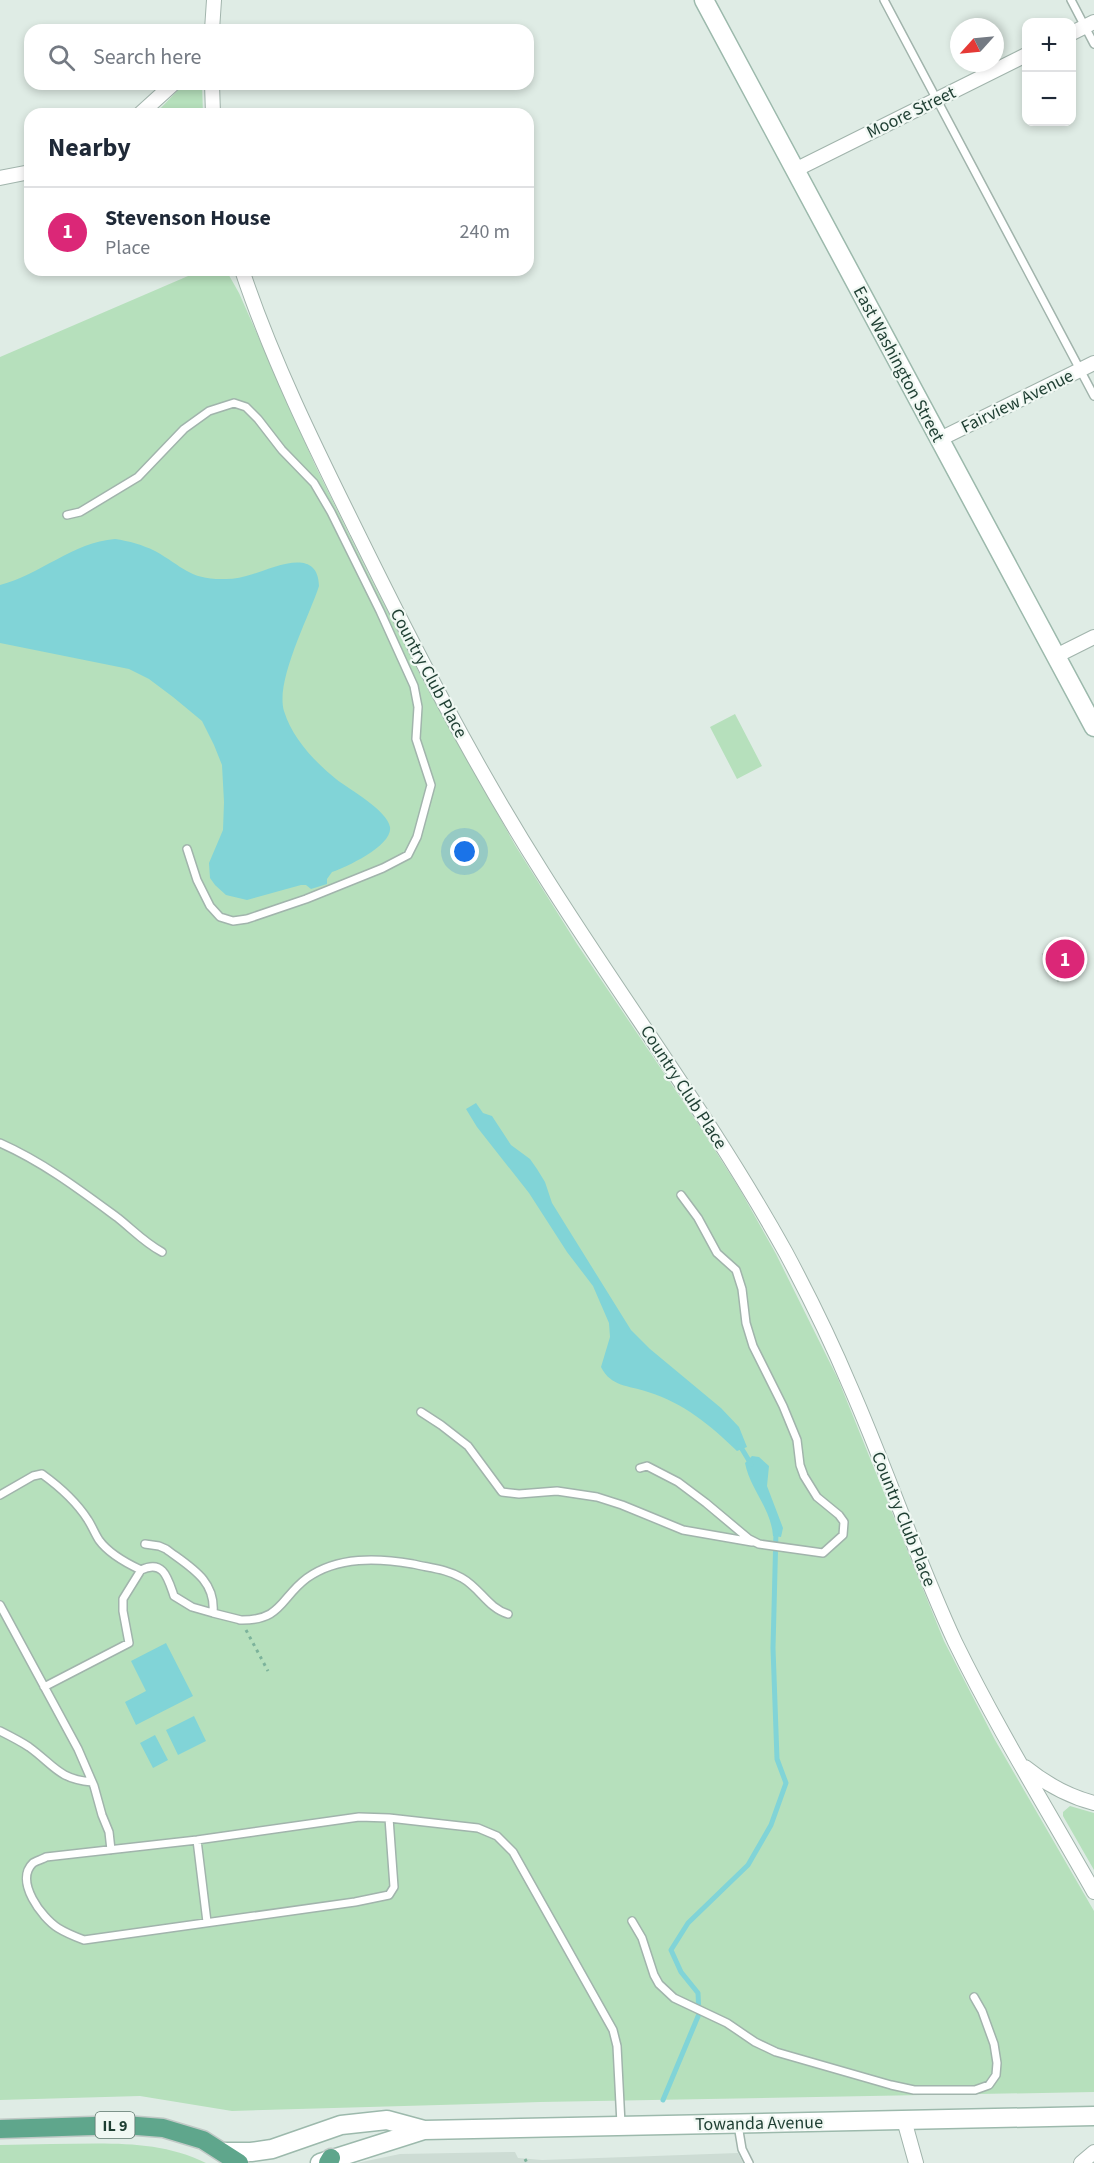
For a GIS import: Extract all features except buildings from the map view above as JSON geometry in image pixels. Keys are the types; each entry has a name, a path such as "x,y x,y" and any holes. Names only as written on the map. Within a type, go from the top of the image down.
{"main road":[{"name":"East Washington Street","path":"704,0 1094,728"},
{"name":"Towanda Avenue","path":"0,2129 124,2125 163,2128 203,2140 232,2158 265,2150 341,2125 387,2120 424,2130 1094,2116"},
{"name":"Towanda Avenue","path":"326,2161 424,2130"}],"street":[{"path":"207,24 213,5"},
{"path":"212,24 213,5"},
{"name":"Moore Street","path":"795,170 1022,57"},
{"path":"147,108 166,90"},
{"path":"212,90 213,108"},
{"path":"0,178 24,173"},
{"name":"Country Club Place","path":"240,276 250,294"},
{"name":"Country Club Place","path":"244,276 283,373 350,518 405,629 485,777 540,870 709,1125 786,1254 851,1386 914,1547 955,1641 1018,1762 1094,1892"},
{"name":"Fairview Avenue","path":"940,439 1094,363"},
{"path":"1056,656 1094,637"},
{"path":"1018,1762 1064,1793 1094,1803"},
{"path":"904,2120 916,2163"},
{"path":"1082,2163 1094,2152"}],"lane":[{"path":"884,0 1094,396"},
{"path":"1071,0 1089,24 1094,44"},
{"path":"67,515 80,512 138,477 184,429 209,411 234,403 246,407 282,450 314,483 371,592 414,686 418,708 416,739 431,784 417,837 408,855 383,868 306,899 248,919 233,921 220,916 210,906 197,880 186,849"},
{"path":"0,1143 34,1160 65,1180 119,1219 142,1240 162,1252"},
{"path":"421,1412 468,1446 502,1492 519,1494 557,1491 597,1497 683,1530 823,1553 843,1535 844,1522 840,1515 817,1497 804,1476 793,1430 753,1346 746,1323 742,1289 736,1270 717,1253 698,1218 681,1195"},
{"path":"640,1468 647,1466 678,1482 757,1543"},
{"path":"0,1495 33,1476 42,1474 72,1499 87,1518 100,1541 127,1563 141,1570"},
{"path":"145,1544 166,1549 201,1576 214,1597 213,1613"},
{"path":"44,1687 129,1643 123,1599 141,1570 148,1566 157,1567 166,1573 174,1596 192,1607 241,1620 269,1616 305,1580 325,1568 348,1562 379,1559 434,1567 461,1577 499,1611 508,1614"},
{"path":"0,1605 78,1749 109,1832 111,1850"},
{"path":"0,1731 28,1747 63,1776 92,1782"},
{"path":"389,1818 394,1887 389,1895 356,1902 84,1940 58,1929 41,1913 30,1894 27,1875 33,1863 46,1857 197,1840 359,1817 389,1818 478,1828 497,1836 513,1852 607,2016 618,2046 621,2126"},
{"path":"197,1840 207,1922"},
{"path":"632,1922 638,1928 654,1975 659,1984 674,1998 710,2015 776,2052 865,2079 914,2090 975,2090 991,2082 996,2074 997,2063 982,2011 974,1997"},
{"path":"737,2124 742,2149 749,2163"}],"path":[{"path":"241,1620 268,1671"}],"shaded area":[{"path":"515,2152 518,2158 542,2160 738,2153 743,2163 357,2163 400,2154"}],"green space":[{"path":"178,90 202,90 203,108 161,108"},
{"path":"188,276 229,276 315,465 425,684 515,845 577,944 697,1122 739,1188 776,1254 838,1379 944,1641 995,1740 1094,1911 1094,2092 540,2102 232,2111 140,2096 0,2100 0,357"},
{"path":"735,714 762,766 737,779 710,727"},
{"path":"1070,1806 1094,1813 1094,1870 1063,1816 1063,1812"},
{"path":"0,2145 149,2146 187,2155 206,2163 0,2163"}],"water":[{"path":"115,539 146,547 195,575 214,579 239,578 294,563 311,566 317,574 319,586 288,666 284,683 284,711 298,740 312,757 336,779 375,807 387,821 390,827 389,834 377,848 332,872 327,879 327,884 311,889 306,885 301,885 247,900 226,895 210,878 209,863 223,830 222,765 202,721 149,679 129,669 0,643 0,585 29,574 85,546"},
{"path":"476,1103 483,1113 492,1116 511,1145 530,1159 537,1169 545,1182 552,1203 631,1330 650,1349 721,1408 739,1427 747,1447 737,1451 706,1424 674,1402 615,1382 605,1374 601,1367 610,1337 609,1323 593,1286 567,1252 529,1193 477,1127 466,1109"},
{"path":"752,1456 759,1457 769,1466 767,1486 783,1528 781,1537 773,1536 765,1507 751,1481 745,1463"},
{"path":"166,1643 193,1696 136,1725 125,1702 146,1691 131,1661"},
{"path":"194,1716 206,1741 178,1755 166,1730"},
{"path":"155,1735 168,1760 153,1768 140,1743"}],"waterway":[{"path":"739,1444 751,1464"},
{"path":"663,2100 699,2014 698,1993 681,1972 671,1950 688,1923 748,1865 771,1825 786,1783 777,1759 773,1648 776,1531"}],"place":[{"name":"Stevenson House","path":"1065,959"}]}
